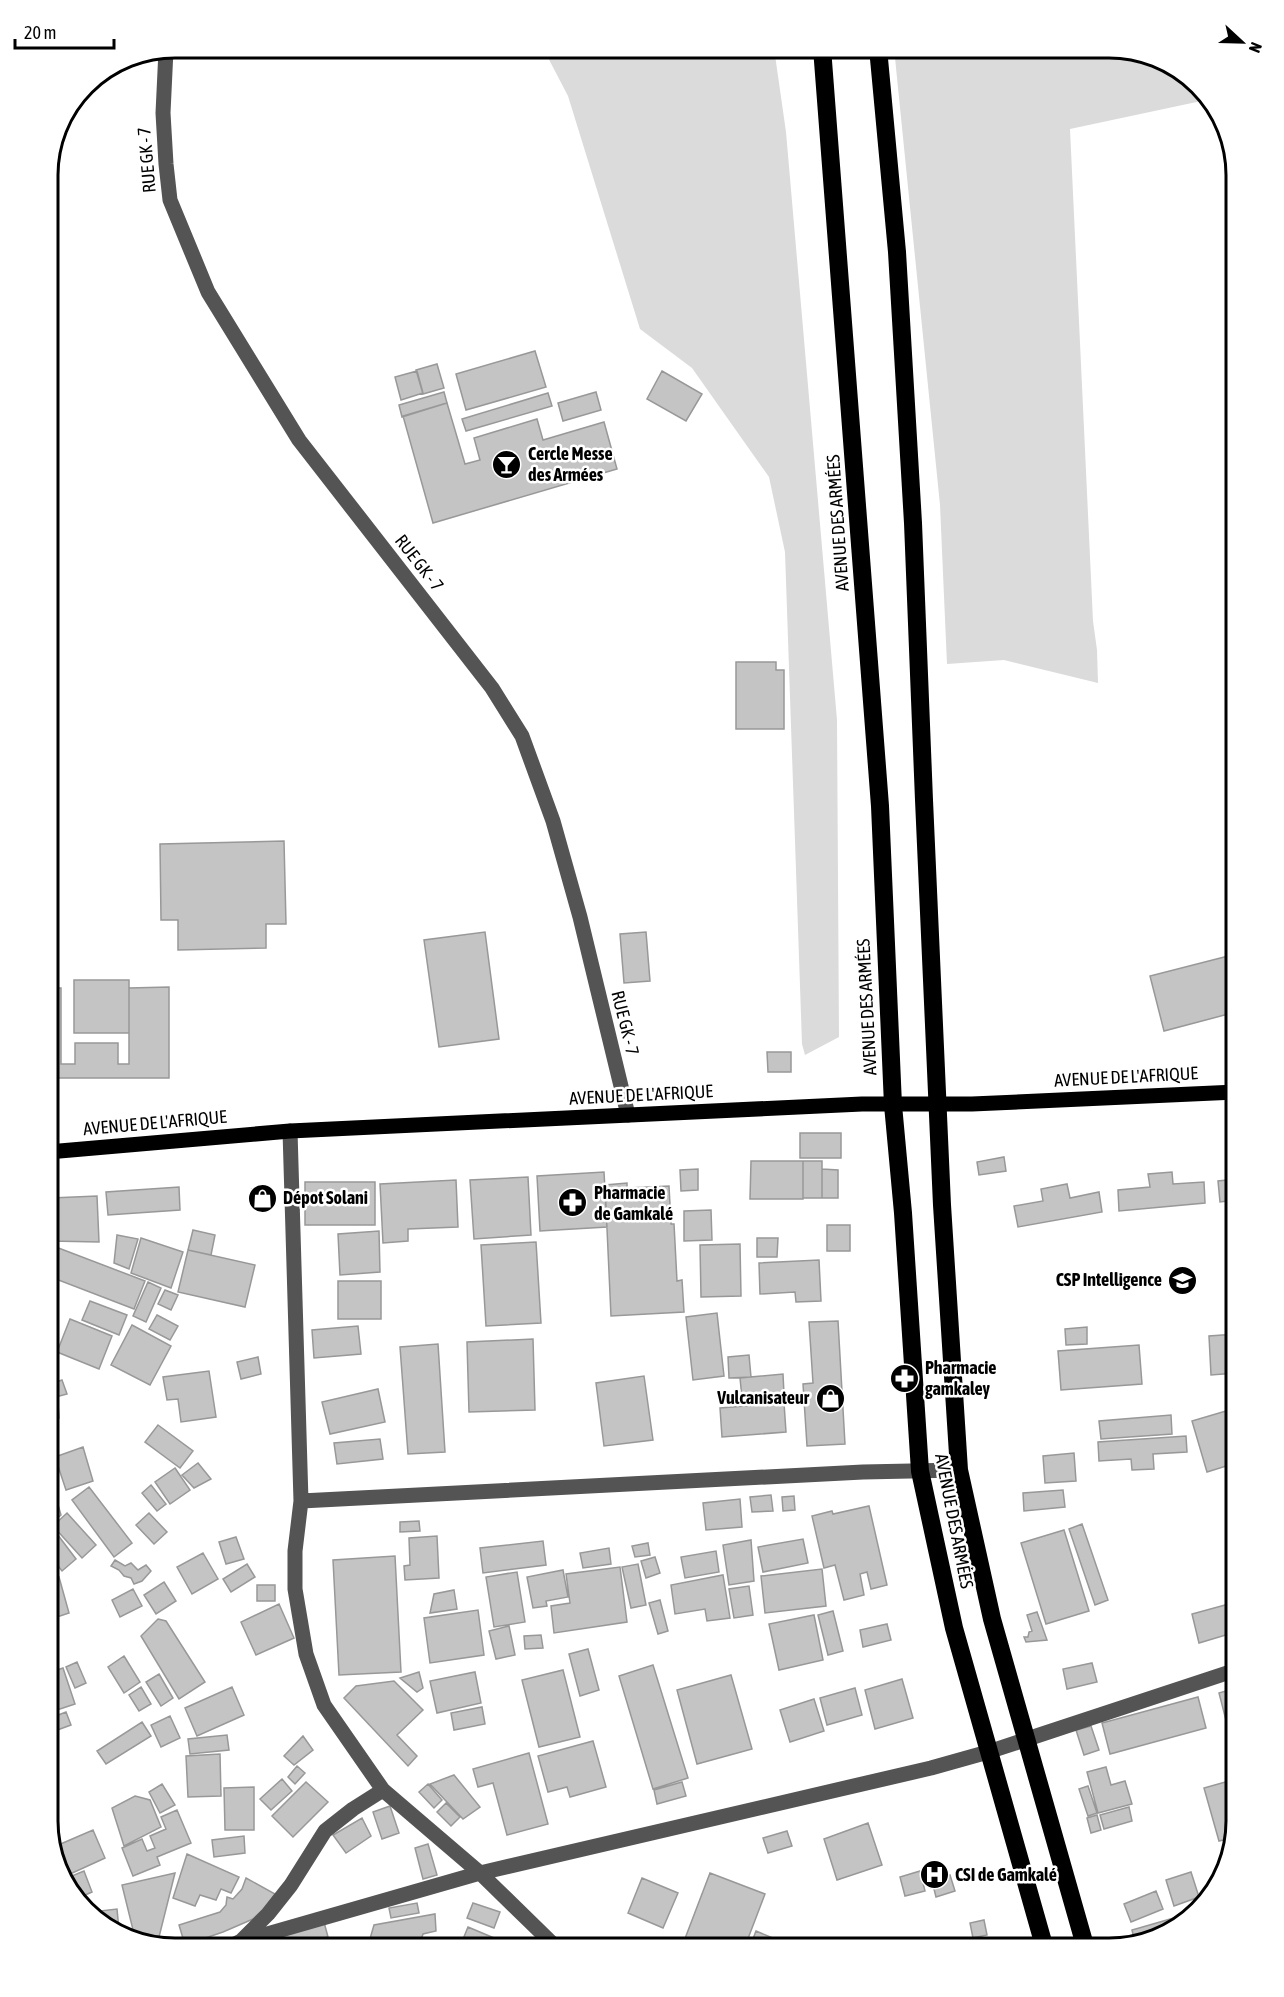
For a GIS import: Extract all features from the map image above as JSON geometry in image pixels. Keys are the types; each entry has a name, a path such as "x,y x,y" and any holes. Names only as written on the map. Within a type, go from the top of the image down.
{"highway":[{"name":"AVENUE DES ARMÉES","path":"823,59 879,795 893,1105 904,1225 920,1471 954,1628 1042,1938"},
{"name":"AVENUE DES ARMÉES","path":"879,59 897,252 913,511 942,1205 958,1470 992,1619 1083,1938"}],"main road":[{"name":"AVENUE DE L'AFRIQUE","path":"58,1151 290,1131 862,1104 938,1105 1226,1092"}],"street":[{"name":"RUE GK - 7","path":"166,59 163,113 170,200 208,292 299,440 492,688 522,736 553,821 580,917 628,1115"},
{"path":"290,1131 301,1501 295,1551 295,1589 309,1668 324,1705 383,1790 480,1873 547,1938"},
{"path":"301,1501 863,1472 958,1470"},
{"path":"253,1938 480,1873 931,1768 988,1752 1226,1673"},
{"path":"243,1938 268,1914 291,1885 325,1831 353,1809 383,1790"}],"shaded area":[{"path":"548,58 776,59 786,132 837,720 839,1037 805,1055 802,1044 785,552 769,477 692,368 640,329 568,96"},
{"path":"895,59 1116,59 1146,65 1174,78 1200,101 1070,129 1093,621 1098,683 1004,660 947,664 940,505"}],"building":[{"path":"535,351 546,387 466,410 456,374"},
{"path":"437,364 444,388 423,394 416,370"},
{"path":"417,371 423,393 401,400 395,377"},
{"path":"662,371 702,394 686,421 647,399"},
{"path":"444,392 447,403 402,417 399,405"},
{"path":"596,392 601,410 563,421 558,403"},
{"path":"548,393 552,406 466,431 462,419"},
{"path":"447,403 465,464 480,460 474,438 537,419 543,440 604,422 617,469 433,523 403,416"},
{"path":"736,662 776,662 776,670 784,670 784,729 736,729"},
{"path":"284,841 286,924 266,924 266,948 178,950 178,920 161,920 160,844"},
{"path":"485,932 499,1039 439,1047 424,940"},
{"path":"646,932 650,981 624,983 620,934"},
{"path":"1226,957 1226,1015 1164,1031 1150,976"},
{"path":"74,980 129,980 129,1033 74,1033"},
{"path":"169,987 169,1078 58,1078 59,988 61,988 61,1064 75,1064 75,1043 118,1043 118,1064 129,1064 129,988"},
{"path":"767,1052 791,1052 791,1072 768,1072"},
{"path":"800,1133 841,1133 841,1158 800,1158"},
{"path":"1004,1157 1006,1171 979,1175 977,1162"},
{"path":"751,1161 803,1161 803,1199 750,1199"},
{"path":"803,1161 822,1161 822,1198 803,1198"},
{"path":"698,1169 698,1190 681,1191 680,1170"},
{"path":"822,1169 838,1170 838,1198 822,1198"},
{"path":"604,1172 607,1227 540,1231 537,1176"},
{"path":"1172,1172 1173,1184 1204,1182 1205,1203 1119,1211 1118,1190 1150,1187 1148,1174"},
{"path":"528,1177 531,1235 474,1239 470,1180"},
{"path":"456,1180 458,1227 408,1229 408,1241 383,1243 380,1184"},
{"path":"1226,1180 1226,1201 1220,1202 1218,1181"},
{"path":"305,1182 375,1182 375,1225 305,1225"},
{"path":"627,1183 627,1188 669,1186 677,1281 682,1280 684,1312 611,1316 605,1185"},
{"path":"1067,1184 1070,1198 1099,1192 1102,1212 1018,1227 1014,1206 1043,1201 1041,1189"},
{"path":"179,1187 180,1210 108,1215 106,1192"},
{"path":"270,1187 271,1206 254,1208 252,1189"},
{"path":"97,1196 99,1242 58,1241 58,1198"},
{"path":"711,1210 712,1240 684,1241 684,1211"},
{"path":"827,1225 850,1225 850,1251 827,1251"},
{"path":"193,1230 215,1235 211,1255 188,1250"},
{"path":"379,1231 380,1272 340,1275 338,1234"},
{"path":"117,1235 138,1239 129,1269 114,1263"},
{"path":"141,1238 183,1252 171,1288 131,1273"},
{"path":"757,1238 778,1238 777,1257 757,1257"},
{"path":"536,1242 541,1323 486,1326 481,1245"},
{"path":"740,1244 741,1296 701,1297 700,1245"},
{"path":"58,1248 145,1281 134,1309 58,1280"},
{"path":"188,1250 255,1265 245,1307 178,1292"},
{"path":"819,1260 821,1301 796,1302 795,1292 760,1294 759,1263"},
{"path":"338,1281 381,1281 381,1319 338,1319"},
{"path":"148,1282 161,1288 146,1322 133,1316"},
{"path":"165,1290 178,1295 171,1310 158,1304"},
{"path":"90,1301 127,1315 119,1335 82,1320"},
{"path":"717,1313 724,1376 693,1380 686,1317"},
{"path":"157,1315 178,1326 170,1340 149,1329"},
{"path":"70,1319 112,1336 99,1369 58,1353"},
{"path":"838,1321 845,1444 807,1446 803,1384 813,1383 809,1322"},
{"path":"132,1325 171,1346 150,1385 111,1365"},
{"path":"358,1326 361,1354 314,1358 312,1330"},
{"path":"1087,1327 1087,1344 1066,1345 1065,1329"},
{"path":"1226,1335 1226,1374 1211,1375 1209,1336"},
{"path":"533,1339 535,1410 469,1412 467,1342"},
{"path":"438,1344 445,1452 408,1454 400,1347"},
{"path":"1139,1345 1142,1384 1061,1390 1058,1351"},
{"path":"749,1355 751,1377 729,1378 728,1357"},
{"path":"258,1357 261,1374 241,1379 237,1362"},
{"path":"209,1371 216,1417 181,1422 178,1399 167,1400 163,1377"},
{"path":"783,1374 784,1394 742,1398 740,1378"},
{"path":"644,1376 653,1440 604,1446 596,1383"},
{"path":"62,1380 67,1394 58,1396 58,1381"},
{"path":"378,1389 385,1422 330,1434 322,1402"},
{"path":"784,1403 786,1432 722,1437 720,1408"},
{"path":"1226,1411 1226,1466 1207,1472 1192,1421"},
{"path":"1171,1415 1172,1434 1101,1439 1099,1421"},
{"path":"158,1425 193,1451 180,1468 145,1442"},
{"path":"1186,1436 1187,1452 1153,1454 1154,1469 1132,1470 1131,1459 1099,1461 1098,1442"},
{"path":"380,1439 383,1459 337,1464 334,1443"},
{"path":"83,1447 93,1481 66,1490 58,1467 58,1456"},
{"path":"1074,1453 1076,1481 1045,1483 1043,1456"},
{"path":"198,1463 211,1479 194,1488 182,1475"},
{"path":"175,1468 190,1490 170,1504 155,1482"},
{"path":"151,1485 166,1504 157,1511 142,1493"},
{"path":"89,1487 132,1543 114,1557 72,1500"},
{"path":"1063,1490 1065,1507 1024,1511 1023,1493"},
{"path":"771,1495 773,1511 752,1512 750,1497"},
{"path":"794,1496 795,1510 783,1511 782,1497"},
{"path":"740,1499 742,1527 706,1530 703,1503"},
{"path":"869,1506 887,1585 871,1589 867,1572 860,1574 864,1595 844,1600 835,1565 824,1568 812,1516"},
{"path":"67,1513 96,1545 82,1558 58,1532 58,1521"},
{"path":"149,1513 167,1532 154,1544 136,1525"},
{"path":"419,1521 420,1531 400,1532 400,1522"},
{"path":"1082,1524 1108,1600 1095,1605 1069,1529"},
{"path":"1064,1530 1089,1611 1046,1624 1021,1543"},
{"path":"58,1535 76,1559 62,1571 58,1566"},
{"path":"437,1536 439,1578 405,1580 404,1566 410,1565 409,1538"},
{"path":"236,1537 244,1559 226,1564 219,1542"},
{"path":"803,1539 808,1563 763,1572 758,1547"},
{"path":"751,1540 754,1581 729,1585 723,1545"},
{"path":"543,1541 546,1565 483,1573 480,1548"},
{"path":"648,1543 650,1555 635,1557 632,1546"},
{"path":"609,1548 611,1564 583,1568 580,1553"},
{"path":"716,1551 719,1572 685,1578 681,1557"},
{"path":"203,1553 218,1579 192,1594 177,1567"},
{"path":"395,1556 401,1672 339,1675 333,1560"},
{"path":"655,1557 660,1573 646,1578 641,1561"},
{"path":"115,1560 125,1566 131,1563 138,1570 146,1565 151,1571 142,1581 134,1584 131,1578 124,1576 111,1566"},
{"path":"247,1564 255,1577 231,1592 223,1579"},
{"path":"638,1564 646,1605 631,1608 622,1567"},
{"path":"620,1567 627,1622 554,1633 551,1606 570,1603 566,1574"},
{"path":"822,1569 826,1606 765,1613 761,1576"},
{"path":"563,1570 568,1597 546,1601 547,1606 533,1608 527,1577"},
{"path":"517,1572 525,1622 494,1627 486,1577"},
{"path":"723,1575 730,1618 707,1621 705,1609 675,1614 671,1585"},
{"path":"58,1577 69,1613 58,1617"},
{"path":"164,1582 176,1601 156,1614 144,1595"},
{"path":"257,1585 275,1585 275,1601 257,1601"},
{"path":"749,1586 753,1615 734,1618 729,1589"},
{"path":"133,1589 142,1606 120,1617 112,1600"},
{"path":"454,1590 457,1609 430,1613 434,1594"},
{"path":"660,1600 668,1631 658,1634 649,1603"},
{"path":"279,1604 294,1638 256,1655 241,1622"},
{"path":"1226,1605 1226,1635 1199,1643 1192,1614"},
{"path":"478,1610 484,1655 430,1663 424,1618"},
{"path":"833,1611 843,1651 828,1655 818,1615"},
{"path":"1037,1612 1047,1640 1026,1642 1024,1637 1028,1637 1029,1632 1032,1631 1027,1615"},
{"path":"814,1615 823,1660 779,1670 769,1624"},
{"path":"158,1619 166,1621 205,1682 179,1699 141,1636"},
{"path":"887,1624 891,1640 863,1647 860,1630"},
{"path":"509,1626 515,1655 496,1659 489,1631"},
{"path":"541,1635 543,1648 525,1649 524,1636"},
{"path":"588,1649 599,1690 580,1696 569,1654"},
{"path":"124,1656 140,1682 124,1693 108,1667"},
{"path":"77,1662 86,1683 75,1688 66,1667"},
{"path":"1092,1663 1097,1682 1067,1689 1063,1669"},
{"path":"653,1665 688,1778 653,1789 619,1676"},
{"path":"63,1668 75,1704 58,1710 58,1670"},
{"path":"563,1670 580,1737 539,1747 522,1680"},
{"path":"419,1672 423,1688 417,1692 400,1678"},
{"path":"475,1672 481,1703 437,1713 430,1681"},
{"path":"159,1674 173,1698 161,1706 146,1682"},
{"path":"731,1675 752,1749 697,1764 677,1690"},
{"path":"902,1679 913,1718 875,1729 865,1690"},
{"path":"394,1681 423,1710 397,1735 417,1756 408,1766 344,1698 356,1686"},
{"path":"141,1687 151,1704 139,1711 129,1695"},
{"path":"232,1687 244,1715 197,1736 185,1708"},
{"path":"855,1688 862,1715 827,1725 820,1698"},
{"path":"1226,1691 1226,1720 1219,1693"},
{"path":"1198,1697 1206,1728 1110,1754 1102,1723"},
{"path":"814,1699 824,1731 790,1742 780,1710"},
{"path":"482,1707 485,1724 454,1730 451,1713"},
{"path":"66,1712 71,1725 58,1730 58,1715"},
{"path":"170,1716 180,1738 161,1747 151,1725"},
{"path":"142,1722 151,1736 106,1764 97,1751"},
{"path":"1091,1726 1099,1750 1084,1755 1076,1730"},
{"path":"227,1735 229,1750 190,1754 188,1739"},
{"path":"303,1736 313,1750 294,1765 284,1756"},
{"path":"593,1741 606,1787 570,1797 567,1787 548,1792 538,1756"},
{"path":"529,1753 548,1824 507,1835 493,1783 478,1787 473,1769"},
{"path":"220,1754 221,1796 188,1797 186,1756"},
{"path":"297,1766 305,1773 295,1784 288,1777"},
{"path":"1106,1767 1111,1785 1125,1781 1132,1804 1098,1813 1087,1772"},
{"path":"454,1775 480,1807 463,1819 430,1784"},
{"path":"282,1779 292,1791 271,1810 260,1799"},
{"path":"306,1782 328,1802 293,1837 272,1816"},
{"path":"682,1782 686,1796 657,1804 654,1790"},
{"path":"1226,1782 1224,1840 1219,1841 1204,1788"},
{"path":"162,1784 175,1805 160,1813 149,1792"},
{"path":"428,1784 442,1800 434,1808 419,1792"},
{"path":"1088,1786 1097,1813 1088,1816 1079,1789"},
{"path":"254,1787 254,1830 225,1830 224,1788"},
{"path":"135,1796 150,1800 161,1827 124,1846 112,1808"},
{"path":"446,1803 460,1817 451,1826 437,1812"},
{"path":"390,1806 399,1833 382,1839 373,1812"},
{"path":"1129,1807 1132,1821 1104,1829 1100,1815"},
{"path":"177,1810 191,1843 157,1857 160,1865 133,1876 122,1848 142,1839 147,1851 155,1848 150,1836 166,1829 161,1817"},
{"path":"1097,1815 1101,1830 1091,1833 1087,1818"},
{"path":"362,1818 371,1836 346,1853 333,1835"},
{"path":"868,1823 882,1865 837,1880 824,1839"},
{"path":"93,1830 105,1858 71,1874 60,1844"},
{"path":"787,1831 792,1846 768,1853 763,1838"},
{"path":"244,1836 245,1853 214,1857 212,1840"},
{"path":"428,1844 437,1875 423,1879 415,1848"},
{"path":"187,1854 239,1877 231,1893 221,1889 216,1900 200,1895 195,1906 173,1898"},
{"path":"84,1871 92,1892 84,1895 72,1876"},
{"path":"920,1871 925,1891 905,1896 900,1877"},
{"path":"1191,1872 1199,1897 1174,1906 1166,1880"},
{"path":"175,1873 159,1937 133,1930 122,1885"},
{"path":"710,1873 765,1894 748,1938 685,1938"},
{"path":"950,1875 955,1891 936,1897 932,1881"},
{"path":"246,1878 275,1894 266,1907 253,1919 205,1938 183,1938 179,1925 220,1912 226,1905 227,1897 233,1899 242,1889"},
{"path":"642,1878 678,1893 663,1928 628,1913"},
{"path":"1156,1891 1163,1909 1131,1922 1124,1904"},
{"path":"417,1903 419,1913 391,1918 389,1908"},
{"path":"473,1903 500,1912 494,1928 467,1918"},
{"path":"117,1909 118,1923 110,1919 99,1911"},
{"path":"435,1914 436,1931 423,1934 422,1938 370,1938 374,1925"},
{"path":"1176,1917 1146,1932 1133,1936 1132,1930"},
{"path":"984,1920 987,1935 973,1938 970,1923"},
{"path":"324,1922 328,1937 282,1938 281,1934"},
{"path":"468,1927 494,1938 464,1938"},
{"path":"756,1931 773,1938 753,1938"}],"place":[{"name":"Cercle Messe des Armées","path":"507,464"},
{"name":"Dépot Solani","path":"262,1198"},
{"name":"Pharmacie de Gamkalé","path":"573,1203"},
{"name":"CSP Intelligence","path":"1183,1280"},
{"name":"Pharmacie gamkaley","path":"904,1378"},
{"name":"Vulcanisateur","path":"830,1398"},
{"name":"CSI de Gamkalé","path":"934,1875"}]}
